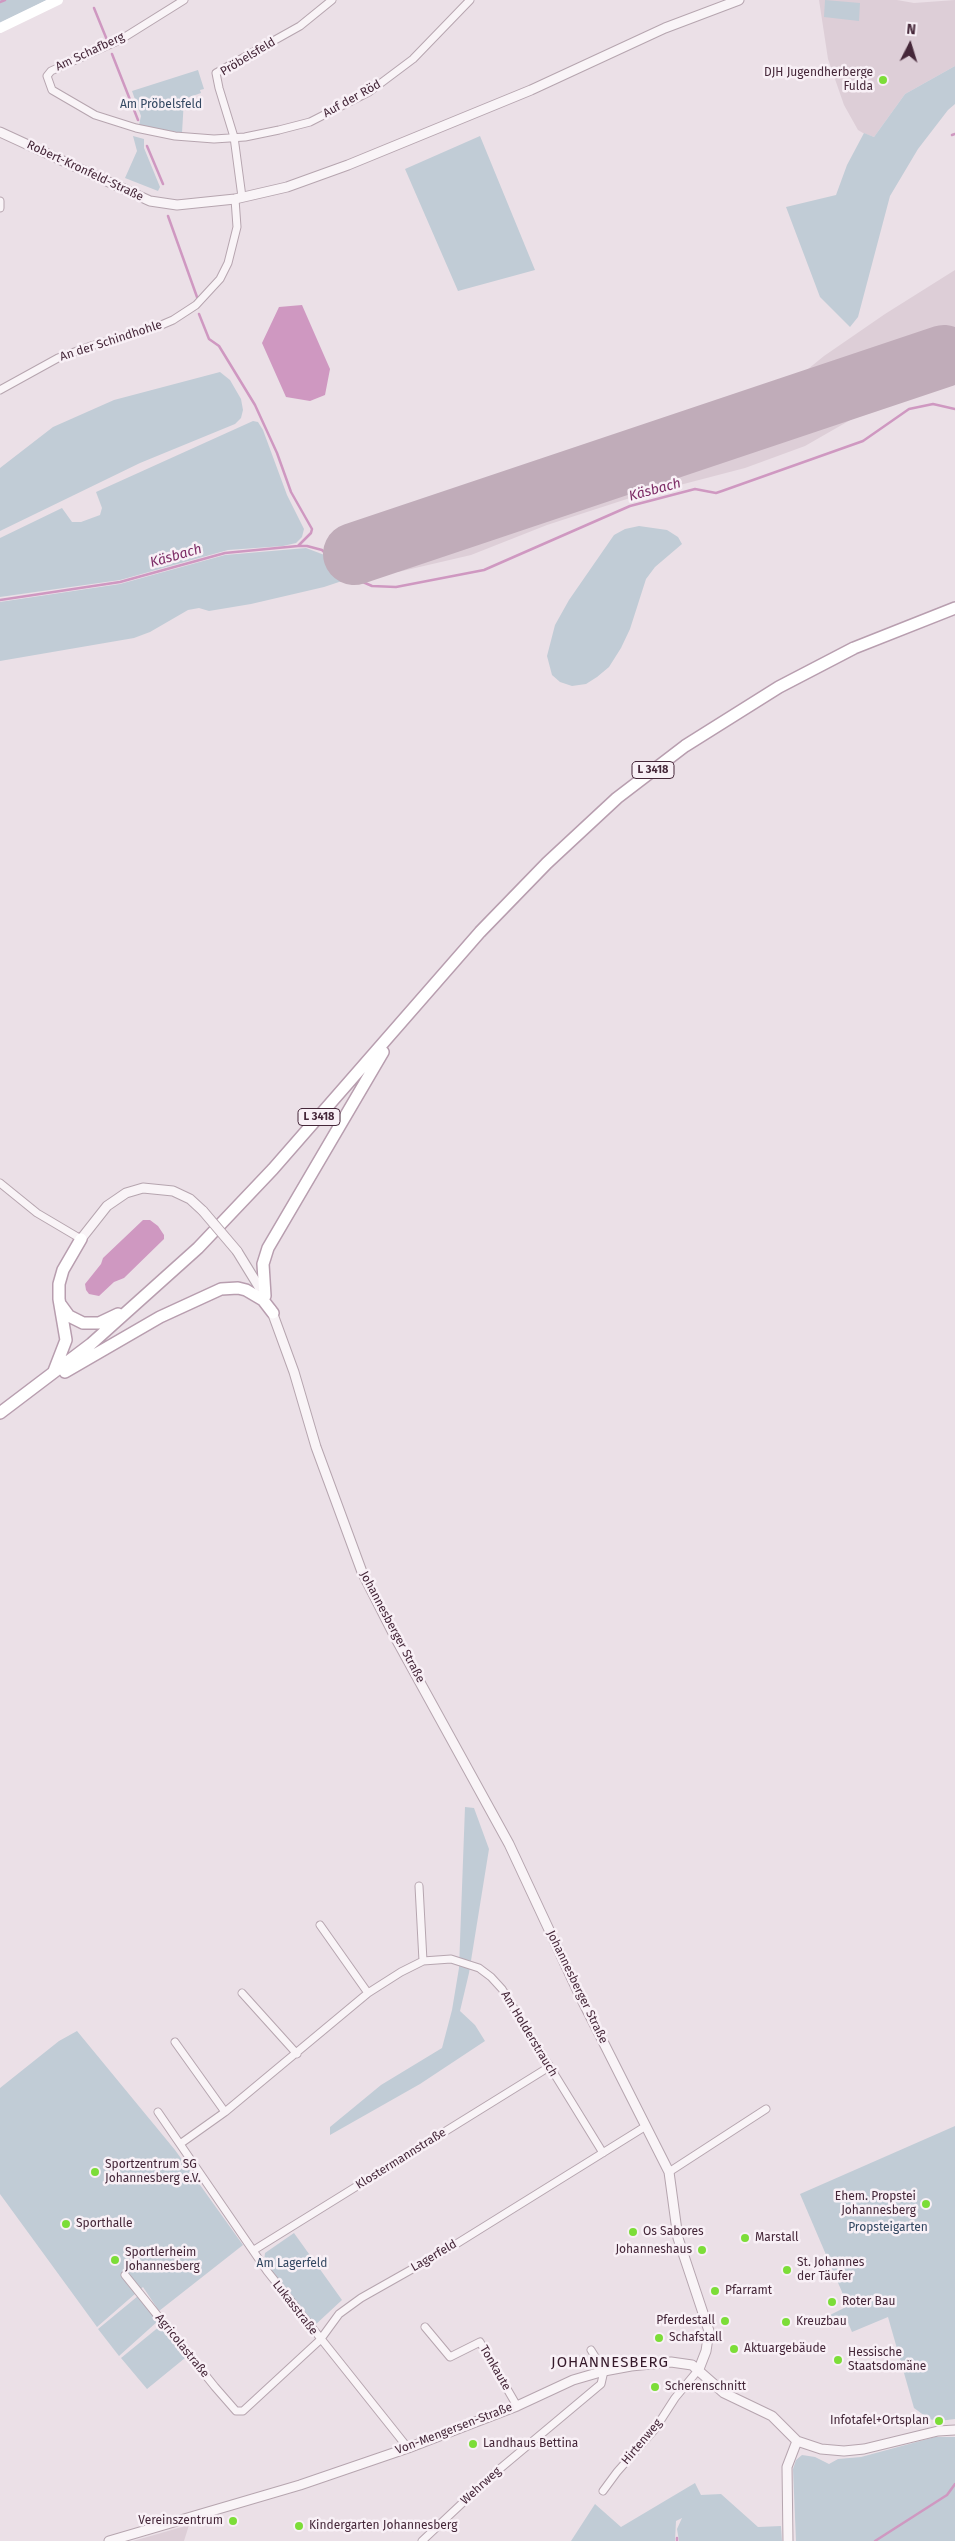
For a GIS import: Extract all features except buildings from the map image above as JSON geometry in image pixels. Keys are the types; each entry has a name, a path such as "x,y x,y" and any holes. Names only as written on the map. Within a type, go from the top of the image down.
{"main road":[{"path":"0,28 58,0"},
{"name":"L 3418","path":"0,1413 52,1375 139,1303 235,1210 480,932 547,863 617,798 662,763 736,712 804,673 883,636 955,608"},
{"path":"265,1296 263,1264 268,1248 385,1049 410,1013"},
{"path":"52,1375 66,1340 58,1299 63,1270 81,1239"},
{"path":"24,1396 160,1317 221,1289 238,1288 246,1290 262,1300 273,1313"},
{"path":"58,1299 69,1316 83,1323 91,1324 106,1321 139,1303"}],"street":[{"name":"Am Schafberg","path":"184,0 120,40 50,71 47,76 48,83 58,96 88,111 136,128 175,136 234,138"},
{"name":"Pröbelsfeld","path":"238,198 234,138 218,88 216,73 300,26 332,0"},
{"name":"Auf der Röd","path":"234,138 271,132 310,122 369,92 413,59 470,0"},
{"name":"Robert-Kronfeld-Straße","path":"0,132 150,201 177,206 238,198 287,187 318,176 531,90 665,28 740,0"},
{"name":"An der Schindhohle","path":"0,390 58,358 158,326 196,305 214,286 228,263 237,226 238,198"},
{"path":"0,200 0,208"},
{"path":"0,1183 47,1220 81,1239"},
{"name":"Johannesberger Straße","path":"81,1239 107,1206 126,1193 142,1188 173,1191 190,1199 203,1211 237,1251 265,1296 273,1313 316,1447 362,1572 395,1638 509,1844 579,1994 669,2172 678,2238 709,2331 706,2351 698,2369"},
{"path":"419,1886 423,1962"},
{"path":"320,1925 368,1993"},
{"name":"Am Holderstrauch","path":"180,2144 225,2112 368,1993 401,1972 423,1962 436,1959 465,1962 492,1977 502,1989 603,2153"},
{"path":"242,1993 297,2054"},
{"path":"175,2042 225,2112"},
{"name":"Klostermannstraße","path":"254,2250 549,2067"},
{"path":"669,2172 766,2109"},
{"name":"Lukasstraße","path":"158,2112 254,2250 266,2272 320,2340 328,2346 408,2448"},
{"name":"Lagerfeld","path":"243,2411 320,2340 339,2314 361,2298 453,2246 646,2126"},
{"name":"Agricolastraße","path":"125,2275 215,2387 236,2411 243,2411"},
{"name":"Tonkaute","path":"425,2327 450,2357 480,2342 517,2406"},
{"path":"591,2350 604,2371"},
{"name":"Von-Mengersen-Straße","path":"109,2541 300,2485 408,2448 517,2406 573,2380 604,2371 671,2362 682,2363 698,2369"},
{"path":"698,2369 724,2393 772,2416 797,2441 821,2449 844,2451 864,2449 938,2431 955,2430"},
{"name":"Hirtenweg","path":"603,2491 655,2429 675,2398 698,2369"},
{"name":"Wehrweg","path":"422,2541 490,2477 601,2384 604,2371"},
{"path":"788,2541 787,2468 797,2441"}],"shaded area":[{"name":"DJH Jugendherberge Fulda","path":"819,0 897,0 914,3 955,0 955,66 905,94 874,137 863,133 858,130 844,105 828,59"},
{"path":"955,270 955,378 887,399 805,446 745,468 630,498 547,525 471,555 398,572 365,574 351,570 340,542 348,533 391,517 457,500 527,473 781,391 824,356 885,314"},
{"path":"302,305 330,369 325,395 310,401 286,397 262,343 279,307"},
{"path":"143,1220 150,1220 158,1226 164,1235 164,1239 124,1278 114,1282 99,1296 89,1294 85,1284 101,1264 103,1258"},
{"path":"189,2525 184,2541 133,2541"}],"green space":[{"path":"0,0 47,0 0,23"},
{"path":"825,0 860,3 859,21 824,17"},
{"path":"955,66 955,104 948,110 918,149 890,196 858,317 850,327 820,297 786,207 836,195 847,165 864,133 874,137 905,94"},
{"name":"Am Pröbelsfeld","path":"198,70 204,89 200,90 201,93 184,99 182,133 139,125 141,116 132,91"},
{"name":"Am Pröbelsfeld","path":"133,136 144,139 144,148 160,187 158,191 125,178 137,151"},
{"path":"480,136 535,270 458,291 405,169"},
{"path":"220,372 230,380 241,399 243,410 241,418 235,424 140,463 0,531 0,468 53,427 114,400"},
{"path":"253,421 258,422 263,430 287,495 304,529 302,537 296,543 283,546 228,550 120,580 0,597 0,538 62,508 72,522 81,522 100,515 102,508 96,492"},
{"path":"639,526 667,530 678,537 682,544 655,567 646,579 630,629 609,667 586,684 572,686 560,682 552,675 547,656 555,625 569,600 614,535 625,529"},
{"path":"306,548 327,556 346,577 342,581 324,587 251,604 209,611 199,608 188,610 150,632 134,638 0,661 0,602 120,584 225,555"},
{"path":"465,1807 474,1808 489,1849 469,1973 460,2011 475,2025 485,2041 420,2084 330,2135 330,2127 381,2085 442,2048 452,2010 459,1968"},
{"name":"Sportzentrum SG Johannesberg e.V.","path":"77,2031 175,2150 243,2245 159,2311 143,2287 97,2327 0,2194 0,2088 59,2041"},
{"name":"Propsteigarten","path":"955,2126 955,2419 939,2421 929,2419 914,2408 888,2317 852,2332 846,2318 831,2324 828,2316 848,2306 800,2194"},
{"name":"Am Lagerfeld","path":"294,2233 342,2300 314,2326 264,2261 265,2253"},
{"path":"138,2296 158,2321 119,2356 98,2329"},
{"path":"160,2326 185,2358 147,2389 121,2358"},
{"path":"935,2437 955,2437 955,2541 796,2541 793,2469 796,2460 802,2455 815,2457 829,2464 838,2459 861,2457"},
{"path":"695,2483 701,2495 721,2494 758,2527 781,2526 782,2541 679,2541 677,2529 682,2518 676,2521 675,2541 571,2541 595,2504 621,2527"}],"waterway":[{"path":"0,2 5,0"},
{"path":"94,8 107,40"},
{"path":"112,54 138,120"},
{"path":"147,146 163,184"},
{"path":"168,216 197,297"},
{"path":"199,314 209,339 219,346 255,405 277,453 291,492 312,529 311,533 298,546"},
{"name":"Käsbach","path":"356,579 372,586 396,587 484,570 630,506 695,489 716,493 863,441 909,409 933,404 955,409"},
{"name":"Käsbach","path":"0,600 120,582 225,553 298,546 322,550 348,575"},
{"path":"875,2541 947,2495 955,2484"}],"runway":[{"path":"354,554 944,356"}],"place":[{"name":"DJH Jugendherberge Fulda","path":"883,80"},
{"name":"Sportzentrum SG Johannesberg e.V.","path":"95,2172"},
{"name":"Ehem. Propstei Johannesberg","path":"926,2204"},
{"name":"Sporthalle","path":"66,2224"},
{"name":"Os Sabores","path":"633,2232"},
{"name":"Marstall","path":"745,2238"},
{"name":"Johanneshaus","path":"702,2250"},
{"name":"Sportlerheim Johannesberg","path":"115,2260"},
{"name":"St. Johannes der Täufer","path":"787,2270"},
{"name":"Pfarramt","path":"715,2291"},
{"name":"Roter Bau","path":"832,2302"},
{"name":"Pferdestall","path":"725,2321"},
{"name":"Kreuzbau","path":"786,2322"},
{"name":"Schafstall","path":"659,2338"},
{"name":"Aktuargebäude","path":"734,2349"},
{"name":"Hessische Staatsdomäne","path":"838,2360"},
{"name":"Scherenschnitt","path":"655,2387"},
{"name":"Infotafel+Ortsplan","path":"939,2421"},
{"name":"Landhaus Bettina","path":"473,2444"},
{"name":"Vereinszentrum","path":"233,2521"},
{"name":"Kindergarten Johannesberg","path":"299,2526"}],"district":[{"name":"JOHANNESBERG","path":"610,2363"}]}
